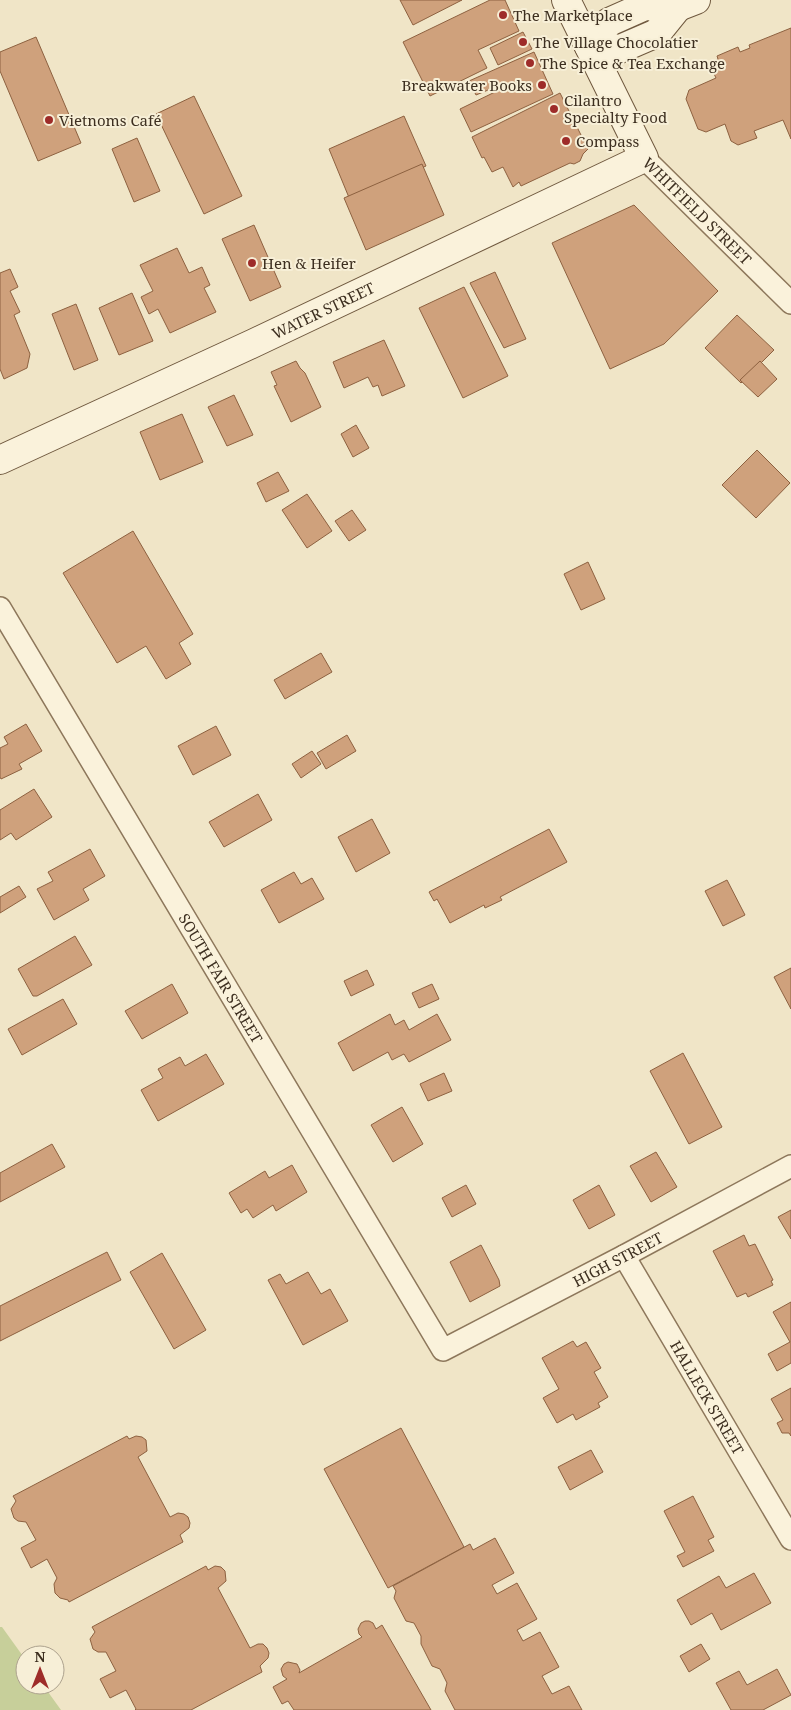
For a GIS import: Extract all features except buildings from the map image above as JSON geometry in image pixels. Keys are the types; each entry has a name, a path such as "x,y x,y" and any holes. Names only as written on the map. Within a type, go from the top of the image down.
{"main road":[{"name":"WHITFIELD STREET","path":"566,0 644,158"},
{"path":"589,46 620,49 657,33 687,4"},
{"name":"WATER STREET","path":"0,460 254,343 644,158"}],"street":[{"name":"WHITFIELD STREET","path":"644,158 791,303"},
{"name":"SOUTH FAIR STREET","path":"0,608 443,1350"},
{"name":"HIGH STREET","path":"443,1350 624,1256 791,1166"},
{"name":"HALLECK STREET","path":"624,1256 791,1539"}],"green space":[{"path":"0,1627 2,1627 15,1645 15,1695 50,1695 61,1710 0,1710"}],"place":[{"name":"The Marketplace","path":"503,15"},
{"name":"The Village Chocolatier","path":"523,42"},
{"name":"The Spice & Tea Exchange","path":"530,63"},
{"name":"Breakwater Books","path":"542,85"},
{"name":"Cilantro Specialty Food","path":"554,109"},
{"name":"Vietnoms Café","path":"49,120"},
{"name":"Compass","path":"566,141"},
{"name":"Hen & Heifer","path":"252,263"}]}
